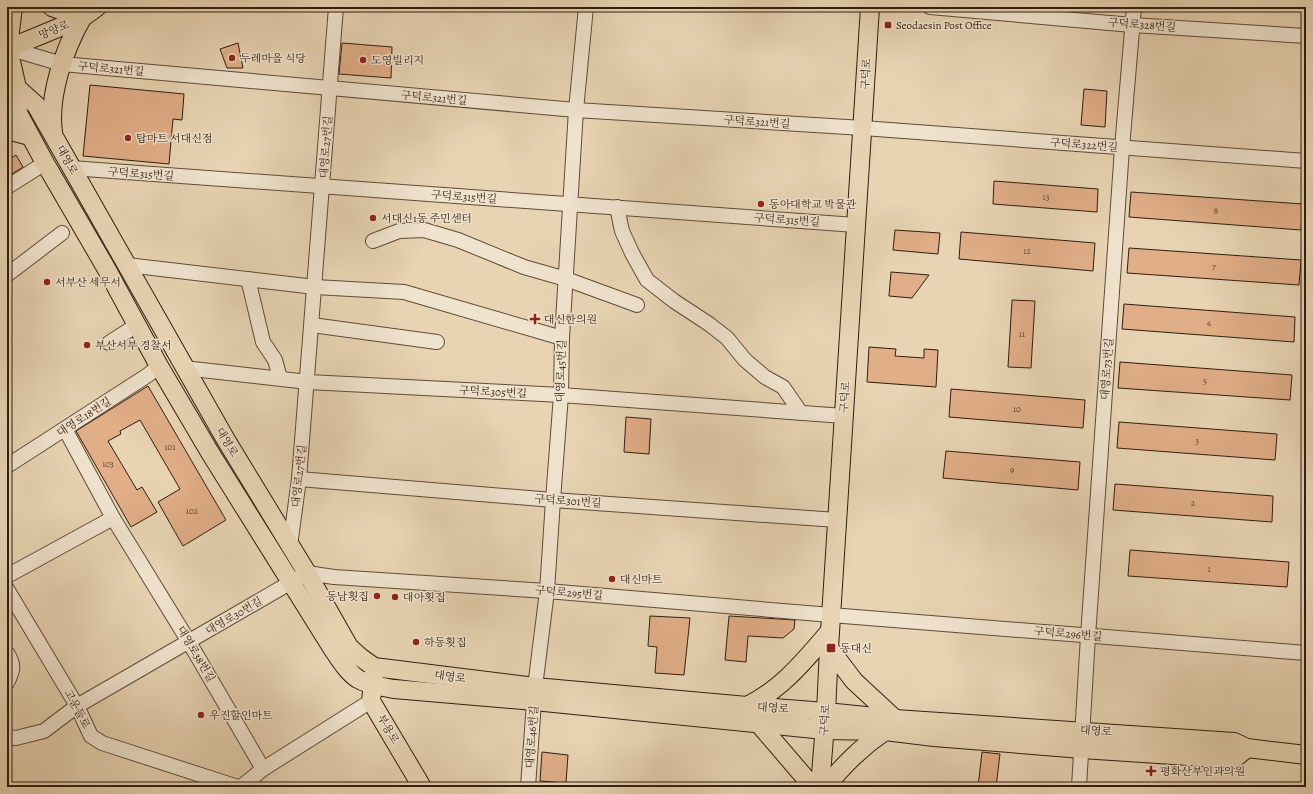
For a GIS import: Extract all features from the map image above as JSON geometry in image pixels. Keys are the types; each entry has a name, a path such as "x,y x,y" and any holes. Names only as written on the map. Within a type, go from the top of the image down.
{"main road":[{"path":"13,7 7,49 17,88"},
{"path":"52,7 82,18 70,40 62,64 52,110 54,138"},
{"name":"망양로","path":"7,49 82,18 97,7"},
{"name":"구덕로","path":"820,787 870,7"},
{"name":"대영로","path":"17,88 18,113 45,163 106,268 159,366 209,451 291,583 344,666 358,679 373,684 826,712 890,725 934,737 1082,749 1234,759 1247,748"},
{"name":"대영로","path":"17,88 36,105 184,368 307,573 349,647 360,657 373,684"},
{"path":"7,123 30,136"},
{"path":"7,130 30,136"},
{"path":"748,706 760,701 786,680 830,632 854,681 890,725 846,763 825,787"},
{"name":"부용로","path":"373,684 422,787"},
{"name":"대영로","path":"535,694 759,724 824,730 890,725 1082,730 1234,742 1247,748 1306,755"},
{"path":"759,724 813,787"}],"street":[{"name":"대영로27번길","path":"290,546 299,479 308,382 336,7"},
{"name":"대영로45번길","path":"535,694 547,591 552,500 561,395 562,338 576,110 586,7"},
{"name":"구덕로328번길","path":"930,7 1132,25 1306,36"},
{"name":"대영로73번길","path":"1079,787 1122,148 1134,7"},
{"name":"구덕로321번길","path":"7,49 62,64 576,110 863,128"},
{"name":"구덕로322번길","path":"863,128 1122,148 1306,160"},
{"path":"7,187 45,163"},
{"name":"구덕로315번길","path":"71,168 570,205 856,224"},
{"path":"617,207 622,232 647,280 727,338 745,360 765,377 783,387 801,413"},
{"path":"373,241 399,231 424,230 458,240 524,267 566,279 637,305"},
{"path":"7,275 62,233"},
{"path":"127,265 315,287 404,292 562,338"},
{"path":"248,279 263,342 275,360 280,378"},
{"path":"108,343 137,325"},
{"path":"312,325 437,342"},
{"name":"대영로18번길","path":"7,466 148,375 159,366"},
{"name":"구덕로305번길","path":"184,368 308,382 561,395 844,416"},
{"name":"대영로38번길","path":"65,429 113,518 189,642 263,769"},
{"name":"구덕로301번길","path":"299,479 552,500 837,520"},
{"path":"7,576 113,518"},
{"name":"대영로30번길","path":"7,737 16,738 44,731 77,706 307,573"},
{"name":"구덕로295번길","path":"307,573 547,591 830,632"},
{"name":"고운들로","path":"7,589 77,706 91,736 102,743 205,782 238,787"},
{"name":"구덕로296번길","path":"830,632 1088,636 1306,653"},
{"path":"7,653 10,658 13,671 7,683"},
{"path":"241,787 373,684"},
{"name":"대영로46번길","path":"528,787 535,694"}],"building":[{"name":"두레마을 식당","path":"238,43 243,68 227,68 220,49"},
{"name":"도영빌리지","path":"342,43 392,47 391,78 339,74"},
{"name":"탑마트 서대신점","path":"90,85 184,94 182,120 173,119 169,164 83,156"},
{"path":"1084,89 1107,91 1105,127 1081,125"},
{"path":"16,155 23,167 7,177 7,161"},
{"path":"994,181 1098,189 1097,212 993,204"},
{"path":"1131,192 1303,204 1301,230 1129,217"},
{"path":"895,230 940,233 938,254 893,250"},
{"path":"961,232 1095,243 1093,271 959,259"},
{"path":"1129,248 1301,260 1299,285 1127,273"},
{"path":"891,272 929,275 912,298 889,296"},
{"path":"1012,300 1035,301 1031,368 1008,367"},
{"path":"1124,304 1295,317 1294,342 1122,329"},
{"path":"869,347 896,349 895,356 924,358 924,349 938,350 936,387 867,382"},
{"path":"1120,362 1292,375 1290,400 1118,388"},
{"path":"148,386 226,520 183,546 158,502 180,489 140,420 120,431 121,434 108,441 137,490 142,487 157,512 131,527 76,431"},
{"path":"951,389 1085,400 1083,428 949,417"},
{"path":"626,417 651,419 649,454 624,452"},
{"path":"1119,422 1277,434 1275,460 1117,448"},
{"path":"946,451 1080,462 1078,490 943,478"},
{"path":"1115,484 1273,496 1272,522 1113,510"},
{"path":"1130,550 1289,562 1287,587 1128,576"},
{"path":"650,616 690,618 684,675 655,673 657,647 648,646"},
{"path":"729,616 795,620 794,629 783,638 748,636 746,662 725,660"},
{"path":"542,752 568,755 566,783 540,781"},
{"path":"982,752 1000,754 996,787 978,787"}],"place":[{"name":"Seodaesin Post Office","path":"888,25"},
{"name":"두레마을 식당","path":"232,58"},
{"name":"도영빌리지","path":"363,60"},
{"name":"탑마트 서대신점","path":"128,138"},
{"name":"동아대학교 박물관","path":"761,204"},
{"name":"서대신1동 주민센터","path":"373,218"},
{"name":"서부산 세무서","path":"47,282"},
{"name":"대신한의원","path":"535,319"},
{"name":"부산서부 경찰서","path":"87,345"},
{"name":"대신마트","path":"612,579"},
{"name":"동남횟집","path":"377,596"},
{"name":"대아횟집","path":"395,597"},
{"name":"하동횟집","path":"416,642"},
{"name":"동대신","path":"831,648"},
{"name":"우진할인마트","path":"201,715"},
{"name":"평화산부인과의원","path":"1151,771"}]}
